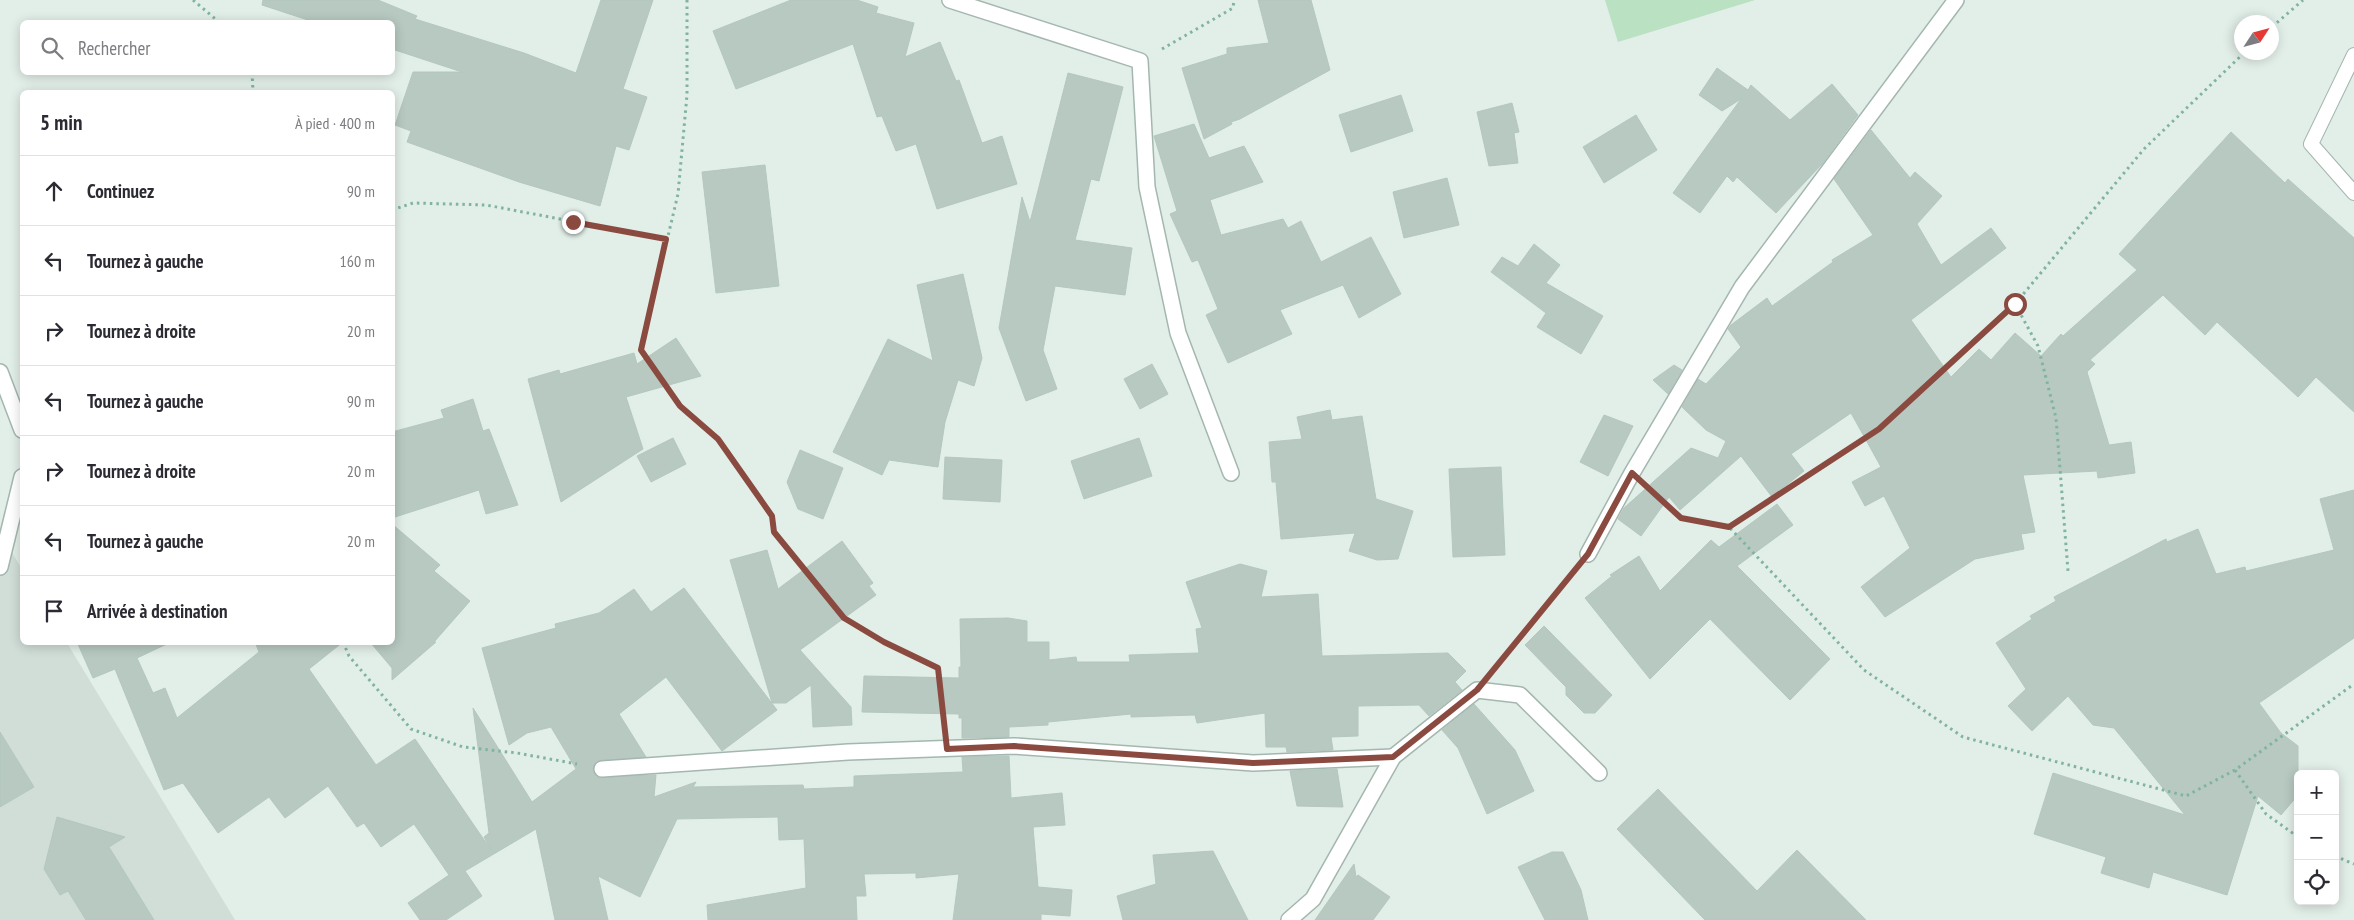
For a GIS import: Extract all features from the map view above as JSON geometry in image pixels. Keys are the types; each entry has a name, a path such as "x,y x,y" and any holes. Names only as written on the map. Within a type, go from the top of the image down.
{"street":[{"path":"950,0 1140,61 1147,187 1178,333 1231,473"},
{"path":"1588,554 1632,473 1742,287 1956,0"},
{"path":"0,372 20,425"},
{"path":"0,567 20,484"},
{"path":"1289,920 1313,898 1393,757 1477,690 1520,694 1599,773"},
{"path":"602,769 848,752 1014,746 1253,763 1393,757"}],"lane":[{"path":"2354,55 2311,144 2354,193"}],"path":[{"path":"193,0 217,20"},
{"path":"687,0 687,95 678,194 641,350 680,406 718,439 772,516 774,532 844,618 884,642 938,668 947,749"},
{"path":"1140,61 1233,8 1234,0"},
{"path":"2279,21 2303,0"},
{"path":"1729,527 1879,429 2015,304 2144,149 2236,60"},
{"path":"252,75 253,90"},
{"path":"395,209 413,204 486,205 666,239"},
{"path":"2015,304 2038,346 2056,418 2068,571"},
{"path":"1632,473 1681,518 1729,527 1864,670 1963,737 2186,796 2235,770 2354,684"},
{"path":"1477,690 1588,554"},
{"path":"344,645 349,656 411,729 463,747 517,752 602,769"},
{"path":"2235,770 2266,814 2294,834"},
{"path":"2339,858 2354,864"}],"shaded area":[{"path":"0,533 20,566 20,645 68,645 235,920 0,920"}],"green space":[{"path":"1605,0 1755,0 1618,42"}],"building":[{"path":"263,0 378,0 417,16 415,19 524,53 576,73 601,0 653,0 623,89 647,97 629,150 616,146 600,206 519,182 407,142 411,131 395,125 413,72 462,72 395,50 395,20 308,20 262,5"},
{"path":"791,0 857,0 878,7 876,13 914,23 905,57 940,42 956,81 959,80 982,143 1002,136 1017,184 937,209 916,144 896,151 882,116 877,117 853,44 736,89 713,31"},
{"path":"1258,0 1311,0 1330,70 1240,119 1231,122 1232,124 1204,139 1182,68 1227,54 1227,48 1269,43"},
{"path":"1717,68 1748,90 1751,85 1790,120 1832,84 1858,115 1822,164 1776,213 1737,177 1733,182 1727,176 1700,213 1673,193 1741,99 1722,111 1699,95"},
{"path":"1068,73 1123,87 1099,181 1091,179 1075,240 1132,248 1125,295 1055,286 1043,350 1057,389 1026,401 999,328 1022,197 1030,222"},
{"path":"1401,95 1413,131 1351,152 1339,115"},
{"path":"1512,103 1519,132 1514,133 1518,163 1489,166 1477,112"},
{"path":"1636,115 1657,150 1604,183 1583,147"},
{"path":"1194,124 1209,158 1244,146 1263,182 1210,200 1221,235 1283,219 1288,228 1301,221 1321,262 1371,237 1401,294 1359,318 1343,285 1280,310 1292,334 1228,363 1206,315 1218,309 1198,260 1192,262 1170,214 1177,211 1154,136"},
{"path":"1871,130 1910,178 1915,172 1942,196 1917,224 1941,265 1991,228 2006,248 1911,320 1951,377 1979,349 1991,360 2015,333 2041,356 2061,334 2063,336 2137,270 2119,254 2231,132 2285,183 2288,179 2354,238 2354,412 2316,377 2298,397 2217,322 2205,335 2163,295 2090,360 2095,364 2087,372 2109,445 2131,442 2135,473 2098,478 2097,471 2023,475 2035,532 2021,534 2024,549 1975,559 1885,617 1861,587 1910,548 1884,496 1865,506 1852,482 1881,467 1851,413 1791,454 1804,471 1772,497 1741,456 1680,510 1669,497 1641,536 1618,519 1624,508 1691,448 1718,458 1726,441 1706,430 1682,407 1698,379 1706,384 1741,347 1728,329 1731,325 1767,298 1772,306 1833,262 1832,260 1873,235 1834,179"},
{"path":"765,165 779,286 716,293 702,172"},
{"path":"1447,178 1459,225 1404,238 1393,192"},
{"path":"1534,244 1560,265 1546,283 1603,316 1581,354 1537,327 1546,313 1491,272 1502,257 1518,266"},
{"path":"963,274 982,358 974,386 958,380 945,422 938,467 889,460 882,475 833,452 888,339 933,361 917,285"},
{"path":"676,338 701,376 626,397 643,449 561,502 528,379 559,370 560,374 634,353 637,364"},
{"path":"1152,364 1168,394 1140,409 1124,379"},
{"path":"1674,365 1682,370 1668,394 1653,380"},
{"path":"473,399 483,431 489,429 518,505 486,514 479,490 395,517 395,431 444,418 441,410"},
{"path":"1330,410 1332,420 1362,416 1376,499 1413,511 1398,559 1377,560 1349,551 1355,533 1281,539 1276,482 1272,482 1269,442 1302,439 1297,417"},
{"path":"1604,415 1633,426 1608,476 1580,462"},
{"path":"673,438 686,464 651,482 637,456"},
{"path":"1139,438 1152,476 1084,499 1071,461"},
{"path":"800,450 843,468 823,519 798,509 787,482"},
{"path":"945,457 1002,460 1000,502 943,499"},
{"path":"1501,467 1505,555 1453,557 1449,469"},
{"path":"2354,490 2354,638 2259,703 2281,733 2298,746 2298,770 2294,770 2294,800 2281,815 2258,796 2227,895 2153,872 2149,888 2101,873 2106,857 2034,834 2053,773 2185,815 2114,728 2093,725 2068,696 2032,731 2008,706 2026,689 1996,643 2032,619 2030,616 2056,601 2054,597 2166,539 2167,542 2198,529 2216,574 2245,567 2246,571 2334,550 2320,499"},
{"path":"1777,504 1793,525 1737,566 1830,659 1790,700 1710,619 1650,679 1585,598 1612,576 1610,575 1639,556 1660,591 1711,540 1719,547"},
{"path":"395,527 440,565 434,571 470,601 434,642 436,642 392,680 392,668 373,645 395,645"},
{"path":"842,541 873,583 869,586 876,595 800,650 851,707 852,725 813,727 811,685 786,703 772,703 730,560 767,550 778,589"},
{"path":"1240,564 1267,571 1261,597 1318,594 1322,656 1448,653 1466,671 1455,682 1462,690 1429,716 1419,705 1358,706 1358,736 1331,737 1333,750 1287,752 1286,747 1266,747 1265,713 1197,723 1195,715 1131,717 1131,714 1048,722 1048,725 1009,727 1009,737 962,738 962,718 959,718 959,714 862,712 864,676 959,678 959,667 961,667 960,619 1008,618 1027,621 1027,642 1049,642 1049,660 1076,657 1077,662 1130,662 1129,655 1199,653 1196,629 1202,628 1186,582"},
{"path":"684,588 777,710 722,751 666,677 619,714 646,757 597,761 593,769 597,777 656,775 654,797 696,782 693,787 803,785 804,789 854,787 854,776 963,772 962,757 1009,756 1011,798 1062,793 1065,825 1033,827 1038,887 1072,890 1070,916 1041,914 1041,920 953,920 959,874 916,878 916,873 864,874 866,896 856,896 857,920 708,920 707,905 806,888 804,839 779,840 778,817 677,819 640,897 598,876 608,920 555,920 536,829 465,871 482,896 446,920 420,920 408,903 449,875 414,824 381,847 364,823 357,827 328,786 285,818 269,797 218,833 183,783 164,790 115,669 93,678 78,645 165,645 137,658 153,693 165,688 177,718 259,652 256,645 339,645 309,669 376,765 415,739 491,850 484,837 489,833 473,708 532,802 576,769 551,727 527,733 509,745 482,648 556,628 555,624 599,613 634,589 651,612"},
{"path":"1544,626 1612,695 1595,713 1584,713 1566,695 1566,687 1525,645"},
{"path":"1474,704 1515,750 1534,791 1487,814 1458,748 1442,730"},
{"path":"0,732 34,787 0,807"},
{"path":"1337,769 1343,807 1297,806 1290,771"},
{"path":"1658,789 1757,891 1797,850 1866,920 1705,920 1617,829"},
{"path":"57,817 125,837 109,847 154,920 86,920 68,891 60,895 44,869"},
{"path":"1213,851 1248,920 1123,920 1117,896 1156,884 1153,855"},
{"path":"1552,852 1563,852 1581,890 1588,920 1545,920 1518,867"},
{"path":"1354,864 1356,877 1358,875 1390,897 1373,920 1315,920"}],"route":[{"path":"573,222 666,239 641,350 680,406 718,439 772,516 774,532 844,618 884,642 938,668 947,749 1014,746 1253,763 1393,757 1477,690 1588,554 1632,473 1681,518 1729,527 1879,429 2015,304"}]}
